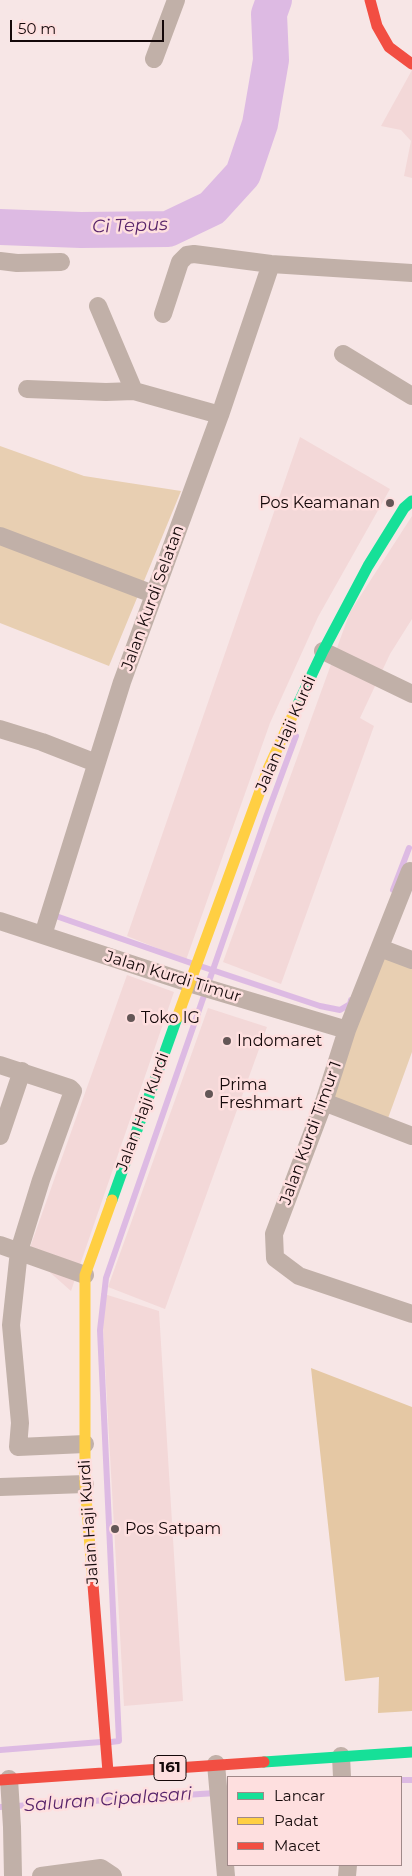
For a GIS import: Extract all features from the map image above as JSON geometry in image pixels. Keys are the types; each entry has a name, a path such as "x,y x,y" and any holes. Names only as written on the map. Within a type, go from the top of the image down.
{"street":[{"path":"154,59 176,0"},
{"path":"370,1 378,26 389,47 412,64"},
{"path":"163,314 180,262 187,255 194,254 271,264 412,273"},
{"path":"0,261 17,263 61,262"},
{"name":"Jalan Kurdi Selatan","path":"43,935 122,682 220,415 271,264"},
{"path":"98,306 134,391"},
{"path":"343,354 412,396"},
{"path":"27,389 106,392 134,391 220,415"},
{"name":"Jalan Haji Kurdi","path":"108,1772 86,1484 85,1275 201,986 268,769 328,653 368,566 404,508 412,501"},
{"path":"0,536 153,594"},
{"path":"328,653 412,694"},
{"path":"0,729 96,762"},
{"name":"Jalan Kurdi Timur 1","path":"410,871 347,1030 324,1102 274,1234 274,1258 299,1276 412,1314"},
{"name":"Jalan Kurdi Timur","path":"0,921 201,986 347,1030"},
{"path":"380,948 412,960"},
{"path":"0,1064 70,1088 73,1091 41,1180 19,1251 5,1325 20,1423 18,1447 85,1444"},
{"path":"0,1136 22,1071"},
{"path":"324,1102 412,1136"},
{"path":"0,1245 85,1275"},
{"path":"0,1487 86,1484"},
{"name":"161","path":"4,1779 412,1752"},
{"path":"341,1756 342,1776"},
{"path":"216,1764 226,1876"},
{"path":"4,1779 10,1804 13,1876"},
{"path":"41,1876 100,1868 113,1876"}],"shaded area":[{"path":"412,70 412,178 404,176 411,141 401,130 381,126"},
{"path":"300,437 390,489 318,617 270,723 186,960 127,936"},
{"path":"0,446 84,476 181,491 109,666 0,623"},
{"path":"412,516 412,619 390,654 360,718 374,726 281,984 223,962 350,612"},
{"path":"381,956 412,968 412,1052 387,1121 329,1101"},
{"path":"127,975 174,992 71,1291 28,1253"},
{"path":"208,1008 267,1027 165,1309 108,1287"},
{"path":"101,1293 159,1311 183,1701 124,1706"},
{"path":"311,1368 412,1407 412,1711 378,1713 379,1677 345,1681"}],"waterway":[{"name":"Ci Tepus","path":"0,227 81,230 168,229 212,208 243,174 260,124 271,60 269,14 274,0"},
{"path":"111,1742 119,1741 100,1330 106,1278 266,817 296,736"},
{"path":"393,890 409,848"},
{"path":"53,915 191,963"},
{"path":"200,966 320,1006 340,1010 350,1004 351,1000"},
{"path":"0,1750 101,1742"},
{"name":"Saluran Cipalasari","path":"402,1780 412,1780"},
{"name":"Saluran Cipalasari","path":"0,1807 216,1793"}],"traffic: fast":[{"path":"297,706 323,651 368,566 404,508 412,501"},
{"path":"112,1200 177,1018"},
{"path":"264,1762 412,1752"}],"traffic: slow":[{"path":"177,1018 268,769 297,706"},
{"path":"93,1585 85,1484 85,1275 112,1200"}],"traffic: jam":[{"path":"370,0 377,26 389,47 412,64"},
{"path":"93,1585 108,1772"},
{"path":"0,1780 264,1762"}],"place":[{"name":"Pos Keamanan","path":"390,503"},
{"name":"Toko IG","path":"131,1018"},
{"name":"Indomaret","path":"227,1041"},
{"name":"Prima Freshmart","path":"209,1094"},
{"name":"Pos Satpam","path":"115,1529"}]}
